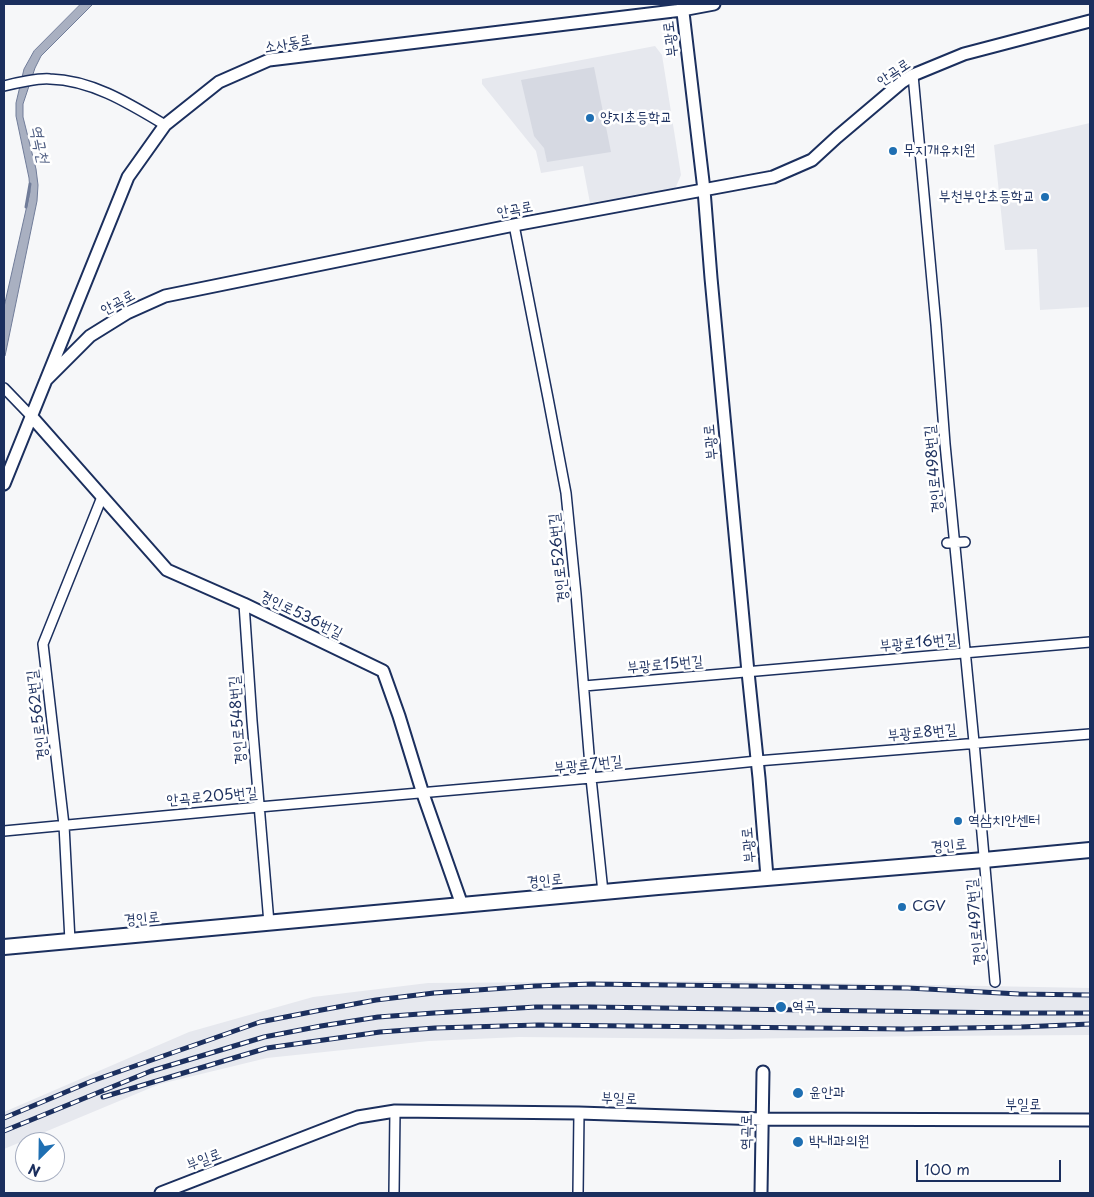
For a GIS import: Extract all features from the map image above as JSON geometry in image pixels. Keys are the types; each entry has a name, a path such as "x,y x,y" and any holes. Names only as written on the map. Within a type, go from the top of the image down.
{"main road":[{"name":"경인로","path":"4,947 767,877 1090,850"}],"street":[{"name":"소사동로","path":"46,380 128,177 165,124 219,82 269,60 714,4"},
{"name":"부광로","path":"682,7 704,190 767,877"},
{"name":"안곡로","path":"4,484 46,380 90,336 127,313 165,296 514,226 773,177 812,160 902,82 913,75 964,54 1090,21"},
{"name":"경인로498번길","path":"913,75 935,306 951,543 966,653 984,860"},
{"path":"4,86 49,78 78,83 122,100 165,124"},
{"name":"경인로526번길","path":"514,226 566,493 603,892"},
{"path":"4,388 31,416"},
{"name":"경인로536번길","path":"31,416 167,570 244,604 383,671 400,716 423,794 462,905"},
{"name":"경인로562번길","path":"70,941 64,825 43,644 102,496"},
{"path":"951,543 965,542"},
{"name":"경인로548번길","path":"244,604 269,923"},
{"name":"부광로16번길","path":"748,672 1090,642"},
{"name":"부광로15번길","path":"584,686 748,672"},
{"name":"부광로8번길","path":"757,760 1090,734"},
{"name":"부광로7번길","path":"423,794 757,760"},
{"name":"안곡로205번길","path":"4,831 423,794"},
{"name":"경인로497번길","path":"984,860 995,982"},
{"name":"역곡로","path":"761,1193 763,1072"},
{"path":"394,1193 395,1111"},
{"name":"부일로","path":"167,1192 358,1117 395,1111 579,1113 762,1119 1090,1120"},
{"path":"578,1193 579,1113"}],"shaded area":[{"name":"양지초등학교","path":"655,46 662,55 681,175 675,189 590,203 583,166 541,173 536,151 482,84 482,79"},
{"path":"594,67 611,152 547,162 544,148 534,136 521,80"},
{"name":"부천부안초등학교","path":"1090,123 1090,307 1040,310 1037,249 1005,250 994,145"},
{"path":"722,981 1090,988 1090,1035 730,1039 519,1037 429,1041 267,1058 160,1084 45,1132 15,1132 15,1144 4,1149 4,1112 189,1032 313,997 428,983"}],"water":[{"path":"81,4 93,4 41,56 23,104 23,117 36,169 37,201 5,356 4,307 30,192 29,178 16,116 16,103 24,69 34,51"}],"waterway":[{"name":"역곡천","path":"26,207 30,184"}],"railway":[{"path":"4,1118 92,1081 260,1022 376,1000 434,993 591,984 908,988 1019,994 1090,995"},
{"path":"4,1131 151,1071 264,1037 378,1017 536,1007 1090,1013"},
{"path":"103,1097 267,1048 380,1032 435,1028 538,1025 906,1029 1090,1024"}],"place":[{"name":"양지초등학교","path":"590,118"},
{"name":"무지개유치원","path":"893,151"},
{"name":"부천부안초등학교","path":"1045,197"},
{"name":"역삼치안센터","path":"958,821"},
{"name":"CGV","path":"902,907"},
{"name":"역곡","path":"781,1007"},
{"name":"윤안과","path":"798,1093"},
{"name":"박내과의원","path":"798,1142"}]}
